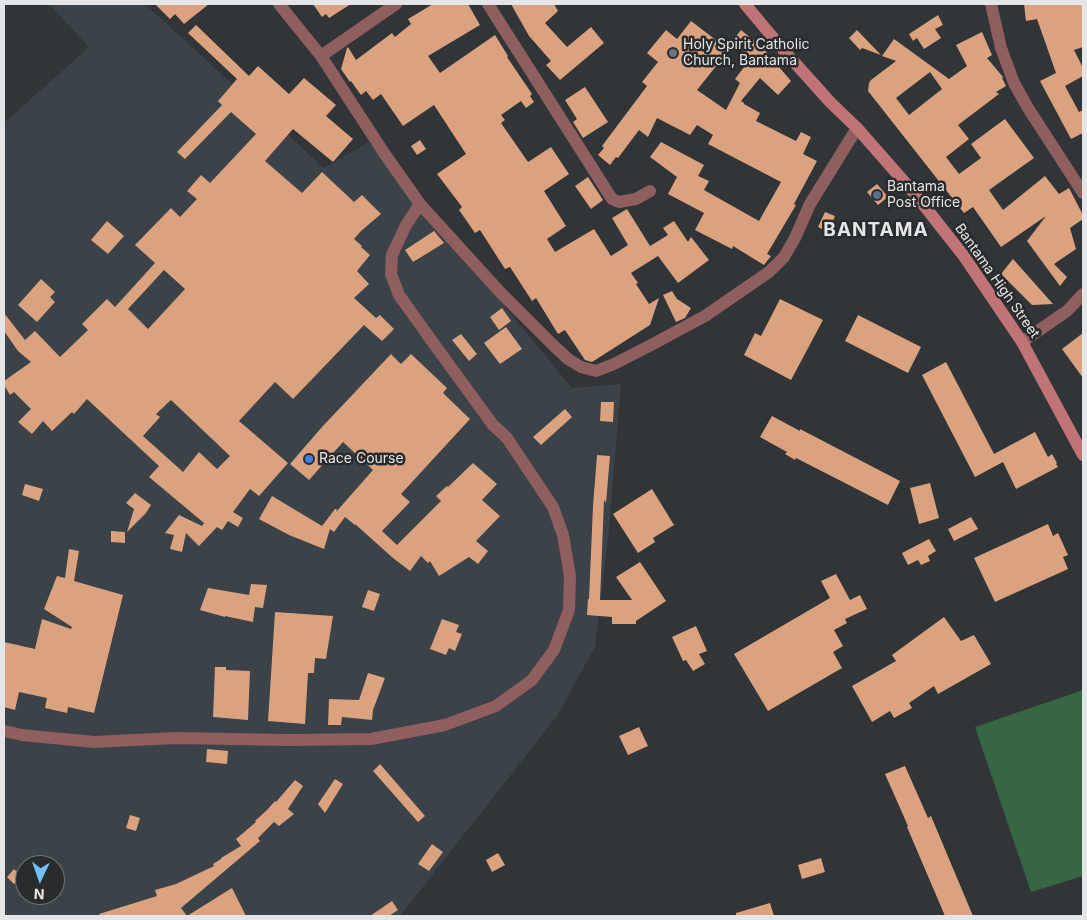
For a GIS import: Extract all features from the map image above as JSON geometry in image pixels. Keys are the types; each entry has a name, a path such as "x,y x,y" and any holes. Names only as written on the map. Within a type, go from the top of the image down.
{"main road":[{"name":"Bantama High Street","path":"745,4 791,59 831,103 857,128 915,194 963,255 1022,342 1083,455"}],"street":[{"path":"279,4 321,56 384,153 420,204 500,292 553,345 568,359 581,367 596,371 622,360 705,316 769,272 784,257 795,238 810,204 857,128"},
{"path":"321,56 396,4"},
{"path":"488,4 612,199 620,202 636,199 650,191"},
{"path":"991,4 1001,48 1014,83 1083,193"},
{"path":"4,731 22,735 94,742 175,738 371,739 445,725 496,706 532,680 554,650 569,610 570,576 563,535 553,507 506,438 488,417 399,295 391,274 392,255 406,226 420,204"},
{"path":"1022,342 1067,311 1083,294"}],"shaded area":[{"name":"Race Course","path":"49,4 145,4 324,168 369,142 572,388 621,384 609,529 595,647 557,716 400,916 4,916 5,122 89,47"}],"green space":[{"path":"1083,690 1083,876 1031,892 975,727"}],"building":[{"path":"155,4 209,4 184,24 175,14 170,19"},
{"path":"313,4 351,4 329,18 326,14 322,17"},
{"path":"433,4 468,4 480,25 428,56 440,73 495,35 507,57 532,94 530,96 534,102 526,108 521,101 501,115 505,120 501,123 528,162 551,147 569,174 544,191 566,226 547,239 555,252 594,229 611,256 628,245 612,218 627,209 650,246 668,235 663,228 674,221 688,242 691,237 709,260 678,283 658,256 631,273 649,304 659,298 650,325 592,362 585,360 565,330 558,334 536,298 532,301 510,267 505,269 480,230 475,233 459,210 462,207 437,174 466,154 434,105 403,126 381,94 373,100 366,91 361,95 341,69 348,47 356,60 392,33 395,37 411,24 408,19"},
{"path":"511,4 554,4 558,11 545,23 567,47 591,27 604,43 560,80 546,65 551,61 529,36"},
{"path":"1024,4 1083,4 1083,47 1074,50 1083,68 1083,76 1065,86 1079,112 1083,110 1083,133 1071,139 1040,81 1056,73 1037,19 1026,21"},
{"path":"938,15 943,25 935,29 941,38 924,49 917,38 913,41 909,34"},
{"path":"691,21 729,50 697,90 726,110 740,83 735,79 751,58 731,43 741,30 762,47 791,81 778,95 760,78 741,101 760,113 756,121 796,141 801,132 811,137 803,154 817,161 794,204 796,205 767,254 771,256 764,265 733,246 732,249 695,230 704,213 668,194 677,177 650,157 661,142 704,165 698,176 709,181 704,190 759,221 781,182 708,144 713,135 697,125 690,135 657,118 648,137 639,130 618,158 616,157 610,165 598,155 604,148 602,146 647,86 642,82 658,62 647,53 666,30 677,39"},
{"path":"196,25 249,76 258,66 289,94 304,78 336,105 326,116 353,139 333,162 293,129 265,161 302,193 322,172 354,202 362,195 381,214 354,239 370,255 357,271 369,284 354,298 376,318 380,315 394,329 382,341 364,325 293,399 275,382 239,421 288,463 259,496 250,489 233,512 243,518 238,527 228,521 222,530 217,527 199,546 186,533 182,552 170,549 174,535 165,533 179,515 202,526 204,523 149,477 159,466 87,399 74,414 72,412 52,431 43,421 32,434 18,422 31,409 14,392 10,395 4,385 4,381 31,362 18,351 4,331 4,313 25,340 35,331 60,357 88,330 82,324 107,299 115,307 155,263 135,245 171,208 180,217 197,199 187,191 201,175 210,183 256,134 231,112 185,159 177,152 222,105 218,101 237,79 188,33","holes":["164,270 185,289 148,329 128,309","171,400 230,456 217,469 199,452 183,472 143,436 160,417 156,414"]},
{"path":"857,30 881,55 862,48 860,50 849,38"},
{"path":"982,32 992,55 987,58 1003,77 1006,86 996,92 999,94 958,125 969,139 946,157 959,174 981,158 971,144 1005,119 1034,158 989,190 1003,210 1045,176 1059,194 1069,188 1083,215 1083,219 1070,228 1076,249 1054,264 1067,277 1060,286 1027,241 1046,216 1001,247 973,207 964,213 868,91 871,80 896,61 882,56 894,39 949,79 967,66 956,45","holes":["930,72 942,89 909,115 896,98"]},
{"path":"585,87 608,122 583,138 573,122 577,119 565,100"},
{"path":"420,140 426,149 417,155 411,146"},
{"path":"588,177 603,200 591,209 575,186"},
{"name":"Bantama Post Office","path":"877,184 888,197 878,205 867,192"},
{"path":"825,212 835,216 828,232 818,227"},
{"path":"107,221 124,236 108,254 91,240"},
{"path":"434,231 444,243 413,262 405,250"},
{"path":"1013,259 1053,304 1032,305 1001,274"},
{"path":"41,279 55,292 50,297 55,302 37,322 18,305"},
{"path":"672,291 677,299 691,308 685,318 676,322 663,295"},
{"path":"780,299 823,320 791,380 744,355 755,333 761,336"},
{"path":"502,308 511,321 499,330 490,317"},
{"path":"858,315 921,347 908,373 845,341"},
{"path":"506,327 522,349 500,364 484,343"},
{"path":"1083,333 1083,378 1062,349"},
{"path":"461,334 477,354 469,361 452,340"},
{"path":"391,354 401,364 411,354 447,388 443,393 470,419 401,494 410,502 382,531 397,545 441,501 436,496 473,463 497,484 482,500 500,516 476,541 488,551 478,564 469,557 439,576 430,561 428,563 421,556 410,571 345,517 334,532 330,529 324,549 289,535 259,519 272,496 322,526 335,509 337,509 336,512 373,470 343,442 309,480 290,464"},
{"path":"946,362 994,454 1035,432 1048,457 1052,454 1058,467 1016,489 1003,462 975,477 922,375"},
{"path":"601,402 614,402 613,422 600,421"},
{"path":"565,409 572,417 541,445 533,437"},
{"path":"772,416 900,481 888,505 796,458 795,460 785,454 787,452 760,437"},
{"path":"597,455 610,456 606,503 604,500 600,600 632,600 616,577 640,562 666,601 636,621 636,624 612,624 612,617 587,615"},
{"path":"930,483 939,518 919,524 910,488"},
{"path":"25,484 43,489 39,501 22,495"},
{"path":"652,489 674,525 653,538 655,542 638,553 613,514"},
{"path":"135,493 151,505 146,513 127,532 134,509 126,503"},
{"path":"971,517 978,529 954,541 948,529"},
{"path":"1048,524 1053,536 1058,533 1068,555 1063,557 1068,569 995,602 974,558"},
{"path":"111,531 125,532 125,543 111,542"},
{"path":"929,539 936,551 928,556 930,561 921,565 918,560 908,565 902,553"},
{"path":"69,549 79,551 74,581 123,595 94,713 68,707 67,713 45,708 47,698 19,692 15,710 4,707 4,642 35,649 42,619 71,629 72,627 44,609 57,576 65,578"},
{"path":"836,574 850,600 860,595 867,609 845,619 847,623 834,630 843,646 833,652 842,668 768,711 734,654 830,598 821,581"},
{"path":"251,584 267,585 263,608 255,607 253,622 200,610 208,588 249,595"},
{"path":"368,590 380,594 374,611 362,607"},
{"path":"275,612 333,616 326,659 315,658 314,673 308,673 305,724 268,721"},
{"path":"944,617 961,641 974,635 991,664 938,694 934,686 909,703 912,708 894,718 890,711 872,722 852,686 896,661 892,655"},
{"path":"442,619 459,625 456,632 462,634 455,651 449,648 446,655 430,649"},
{"path":"696,626 707,651 699,654 705,664 693,671 686,660 683,661 672,637"},
{"path":"215,667 226,667 226,670 250,671 248,720 213,717"},
{"path":"368,673 385,678 373,710 372,720 342,717 341,725 328,725 329,699 359,700"},
{"path":"639,727 648,746 628,755 619,736"},
{"path":"207,749 228,751 227,764 206,762"},
{"path":"380,764 425,816 418,822 373,771"},
{"path":"905,766 928,818 931,816 973,916 945,916 885,774"},
{"path":"335,779 343,784 325,813 318,804"},
{"path":"295,780 303,786 288,809 294,814 279,826 274,822 258,838 260,841 181,908 187,916 100,916 99,914 157,896 155,890 176,884 214,866 213,864 221,858 241,846 236,839 276,802"},
{"path":"130,815 140,818 136,831 126,828"},
{"path":"432,844 443,852 429,871 418,864"},
{"path":"498,853 505,865 492,872 486,860"},
{"path":"821,858 825,872 802,879 798,865"},
{"path":"14,869 15,870 14,884 7,877"},
{"path":"232,888 246,916 187,916"},
{"path":"392,901 398,910 389,916 370,916"},
{"path":"770,903 774,916 736,916 736,913"}],"place":[{"name":"Holy Spirit Catholic Church, Bantama","path":"673,53"},
{"name":"Bantama Post Office","path":"877,195"},
{"name":"Race Course","path":"309,459"}],"district":[{"name":"BANTAMA","path":"876,230"}]}
